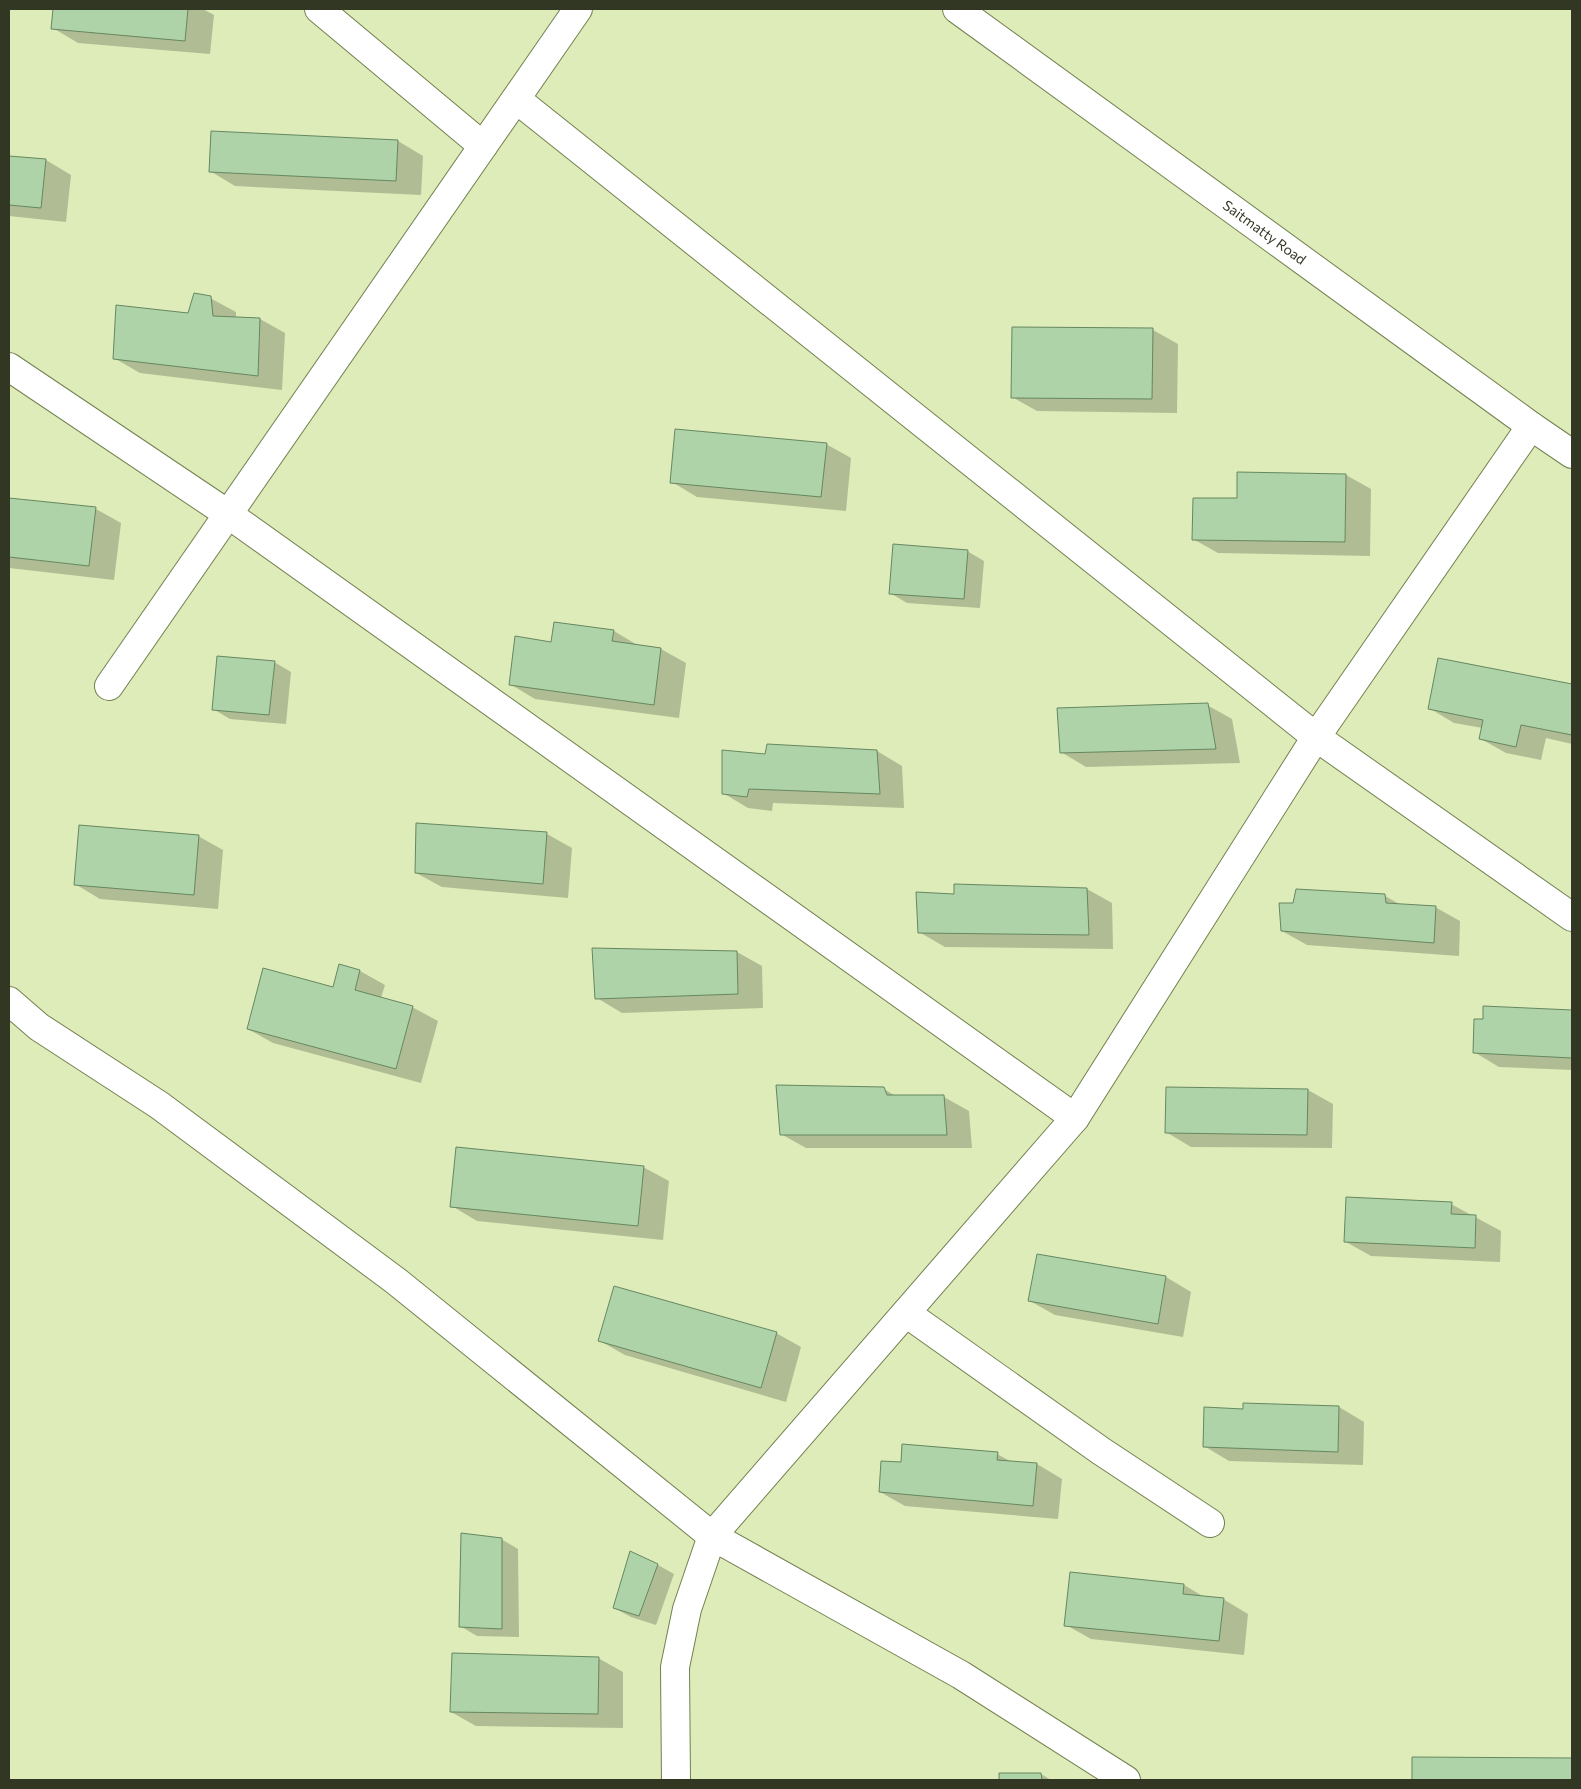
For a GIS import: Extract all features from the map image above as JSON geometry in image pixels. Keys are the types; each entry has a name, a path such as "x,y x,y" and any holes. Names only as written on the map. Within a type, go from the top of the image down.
{"street":[{"path":"319,9 484,146"},
{"path":"109,686 578,9"},
{"name":"Saitmatty Road","path":"957,9 1572,454"},
{"path":"516,99 1316,737 1572,917"},
{"path":"9,367 228,514 1075,1118"},
{"path":"676,1780 675,1667 687,1609 712,1536 1075,1118 1316,737 1531,426"},
{"path":"9,1001 39,1027 160,1105 396,1281 712,1536 961,1675 1126,1780"},
{"path":"906,1313 1101,1451 1210,1523"}],"building":[{"path":"53,9 188,9 185,41 51,29"},
{"path":"211,131 398,140 396,181 209,172"},
{"path":"9,156 46,159 41,208 9,205"},
{"path":"194,293 211,296 213,316 260,318 258,376 113,359 116,305 188,313"},
{"path":"1012,327 1153,328 1152,399 1011,398"},
{"path":"675,429 827,443 821,497 670,483"},
{"path":"1237,472 1346,474 1345,542 1192,540 1193,498 1237,498"},
{"path":"9,498 96,507 89,566 9,557"},
{"path":"893,544 968,550 964,599 889,594"},
{"path":"554,622 614,630 612,641 661,648 654,705 509,685 515,636 551,642"},
{"path":"217,656 275,661 269,715 212,710"},
{"path":"1438,658 1572,684 1572,735 1521,725 1516,747 1479,739 1483,720 1428,709"},
{"path":"1208,703 1216,749 1060,753 1057,708"},
{"path":"767,744 877,750 880,794 749,789 747,797 722,794 722,750 765,754"},
{"path":"416,823 547,832 543,884 415,873"},
{"path":"79,825 199,835 194,895 74,885"},
{"path":"954,884 1087,888 1089,935 918,933 916,892 954,894"},
{"path":"1296,889 1385,894 1386,903 1436,906 1434,943 1281,931 1279,903 1293,903"},
{"path":"592,948 737,951 738,994 595,999"},
{"path":"339,964 360,970 355,990 413,1006 396,1069 247,1029 263,968 333,987"},
{"path":"1483,1006 1572,1010 1572,1058 1473,1053 1474,1019 1483,1019"},
{"path":"776,1085 884,1087 887,1095 944,1095 947,1135 780,1135"},
{"path":"1166,1087 1308,1089 1307,1135 1165,1133"},
{"path":"456,1147 644,1166 638,1226 450,1207"},
{"path":"1346,1197 1452,1202 1451,1214 1476,1215 1475,1248 1344,1242"},
{"path":"1037,1254 1166,1276 1158,1324 1028,1301"},
{"path":"614,1286 777,1332 761,1388 598,1341"},
{"path":"1243,1403 1339,1406 1338,1452 1203,1447 1204,1407 1243,1409"},
{"path":"902,1444 998,1452 997,1460 1037,1463 1033,1506 879,1492 881,1461 901,1462"},
{"path":"461,1533 502,1538 502,1629 459,1627"},
{"path":"630,1551 658,1564 639,1616 613,1608"},
{"path":"1070,1572 1184,1584 1183,1594 1224,1598 1219,1641 1064,1626"},
{"path":"452,1653 599,1657 598,1714 450,1712"},
{"path":"1412,1757 1572,1758 1572,1780 1412,1780"},
{"path":"999,1773 1041,1773 1042,1780 999,1780"}]}
